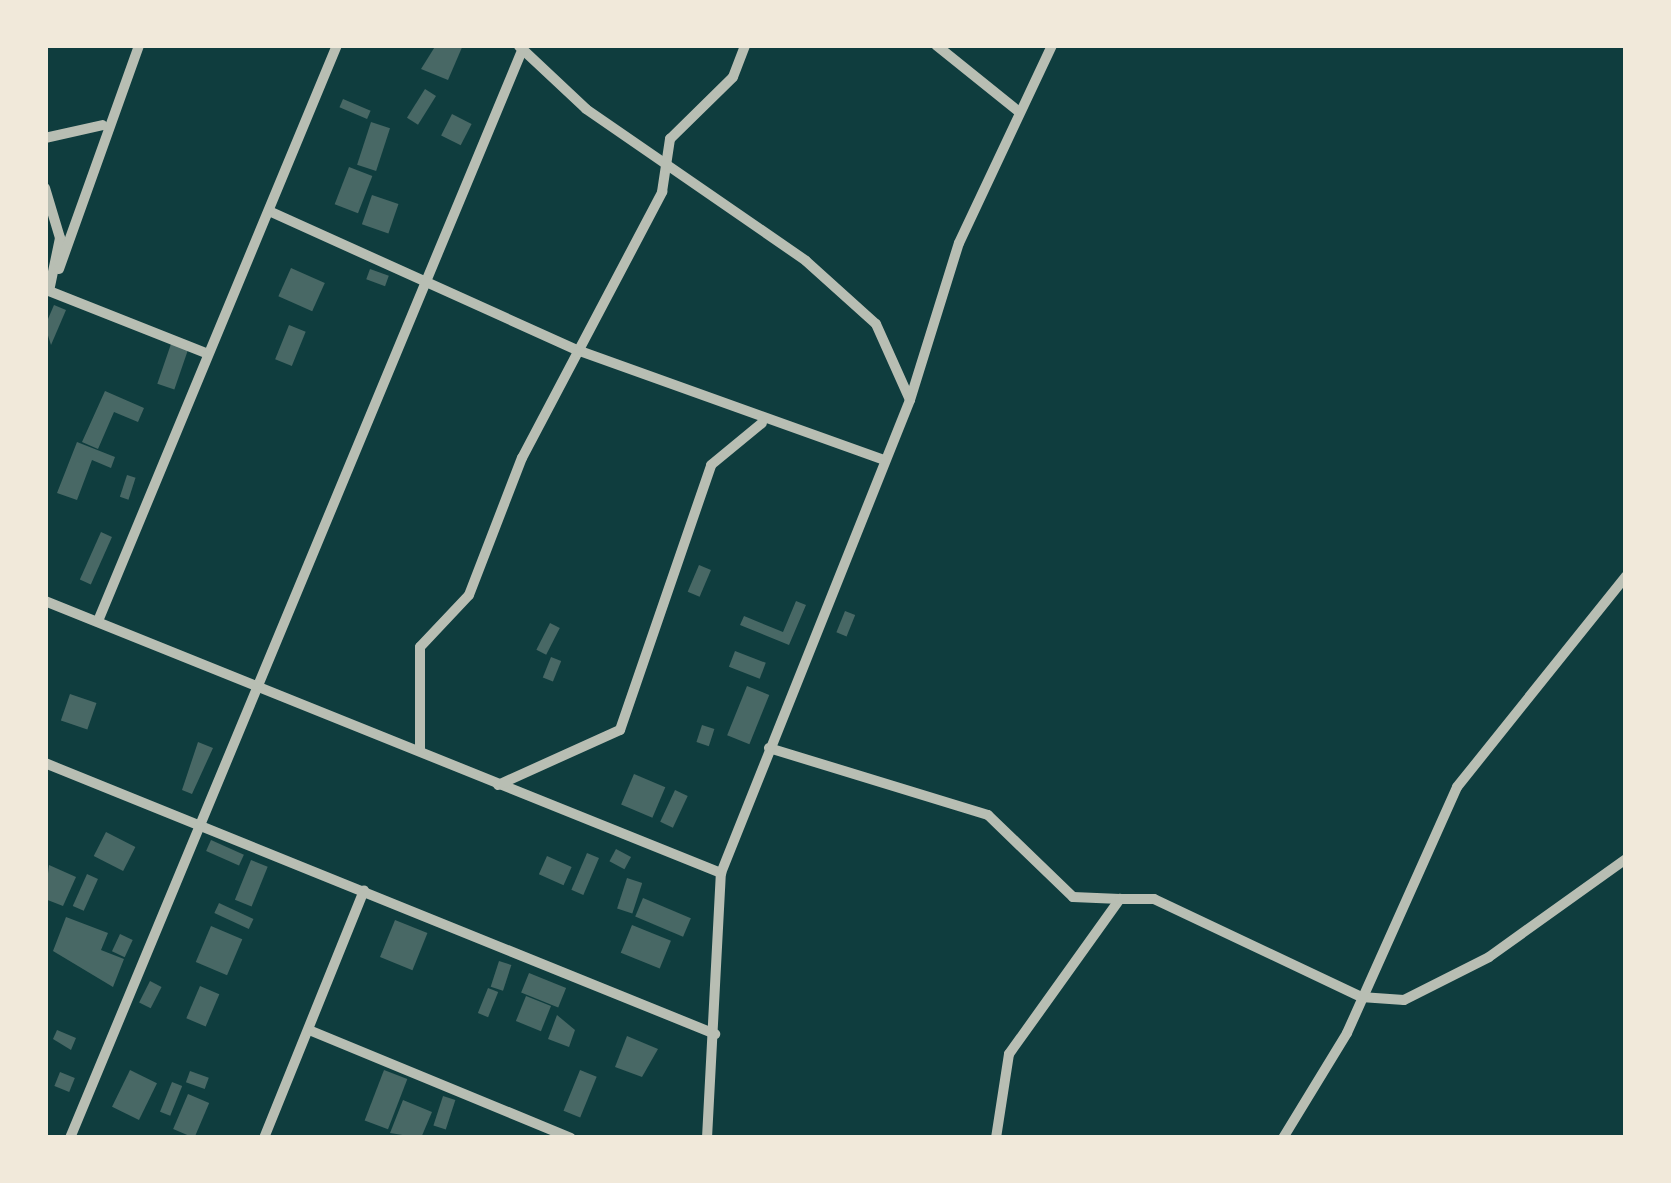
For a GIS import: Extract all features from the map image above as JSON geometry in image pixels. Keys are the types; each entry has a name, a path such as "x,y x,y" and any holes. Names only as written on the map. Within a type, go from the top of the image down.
{"street":[{"path":"47,295 94,190 103,124 139,45"},
{"path":"98,621 337,45"},
{"path":"420,751 420,647 469,596 577,350 662,192 670,139 734,77 746,45"},
{"path":"936,45 1018,111"},
{"path":"706,1138 716,1034 721,873 881,459 910,400 959,243 1052,45"},
{"path":"70,1138 256,680 427,289 521,47 876,324 910,400"},
{"path":"45,138 103,124"},
{"path":"45,188 60,238 47,295"},
{"path":"269,211 427,289 577,350 762,423 881,459"},
{"path":"47,295 208,354"},
{"path":"497,785 620,730 711,465 762,423"},
{"path":"1282,1138 1361,998 1457,787 1626,576"},
{"path":"45,601 256,680 497,785 721,873"},
{"path":"769,748 988,815 1073,897 1154,899 1361,998 1442,987 1626,859"},
{"path":"45,763 716,1034"},
{"path":"264,1138 364,890"},
{"path":"996,1138 1009,1054 1120,899"},
{"path":"309,1030 571,1138"}],"building":[{"path":"436,45 463,45 448,80 421,69"},
{"path":"425,89 436,96 418,125 407,118"},
{"path":"343,99 371,111 367,119 339,107"},
{"path":"452,114 472,124 461,145 441,135"},
{"path":"371,122 390,128 376,171 357,165"},
{"path":"349,167 372,176 358,213 335,204"},
{"path":"372,195 398,204 388,233 362,224"},
{"path":"291,268 325,283 312,311 278,296"},
{"path":"370,269 389,276 385,286 366,279"},
{"path":"54,305 66,310 51,345 45,326"},
{"path":"289,325 306,332 292,366 275,359"},
{"path":"171,344 188,350 174,390 157,384"},
{"path":"105,391 144,408 138,422 114,412 98,449 82,442"},
{"path":"77,442 115,457 111,468 92,460 77,500 57,493"},
{"path":"127,475 136,478 128,500 120,497"},
{"path":"101,532 112,537 91,584 80,580"},
{"path":"699,565 711,570 700,597 688,592"},
{"path":"796,601 806,605 789,645 740,625 744,616 783,632"},
{"path":"845,611 855,615 847,636 836,632"},
{"path":"550,623 560,628 546,655 536,650"},
{"path":"735,651 766,663 760,679 729,667"},
{"path":"551,657 561,661 553,682 543,677"},
{"path":"747,686 769,695 749,744 727,735"},
{"path":"70,694 96,703 87,730 61,720"},
{"path":"702,725 714,729 709,746 696,742"},
{"path":"198,742 213,748 192,794 182,790"},
{"path":"634,774 665,787 652,818 621,804"},
{"path":"675,790 688,796 673,828 660,822"},
{"path":"106,832 135,847 123,871 94,856"},
{"path":"211,840 244,855 239,866 206,851"},
{"path":"616,849 631,857 624,869 609,861"},
{"path":"587,853 599,858 583,895 571,890"},
{"path":"547,856 572,867 564,885 539,874"},
{"path":"251,860 268,867 252,907 235,900"},
{"path":"49,865 76,877 63,906 45,899"},
{"path":"87,874 98,879 84,911 73,906"},
{"path":"627,878 642,883 632,913 617,908"},
{"path":"643,898 691,918 683,937 635,916"},
{"path":"219,903 253,919 249,929 214,913"},
{"path":"66,917 108,933 101,950 124,959 113,987 53,951"},
{"path":"395,920 427,933 412,970 380,957"},
{"path":"632,925 671,941 660,969 621,953"},
{"path":"211,926 242,939 227,975 196,962"},
{"path":"120,934 133,940 125,957 112,951"},
{"path":"499,961 511,965 503,991 491,987"},
{"path":"529,973 566,988 558,1007 521,992"},
{"path":"150,981 162,987 151,1008 139,1002"},
{"path":"200,986 219,994 206,1026 186,1018"},
{"path":"488,988 498,992 488,1017 478,1013"},
{"path":"526,996 551,1006 541,1031 516,1021"},
{"path":"557,1015 575,1030 569,1047 548,1039"},
{"path":"57,1030 76,1038 71,1050 53,1039"},
{"path":"627,1036 658,1049 642,1077 615,1067"},
{"path":"130,1070 157,1083 139,1120 112,1107"},
{"path":"384,1070 407,1079 388,1129 365,1120"},
{"path":"580,1070 597,1077 580,1118 564,1111"},
{"path":"190,1071 209,1078 205,1089 186,1082"},
{"path":"60,1072 75,1078 69,1092 54,1086"},
{"path":"172,1082 182,1086 170,1116 160,1112"},
{"path":"188,1094 209,1103 194,1138 173,1129"},
{"path":"443,1096 455,1100 446,1129 433,1125"},
{"path":"403,1100 432,1112 421,1138 390,1133"}]}
